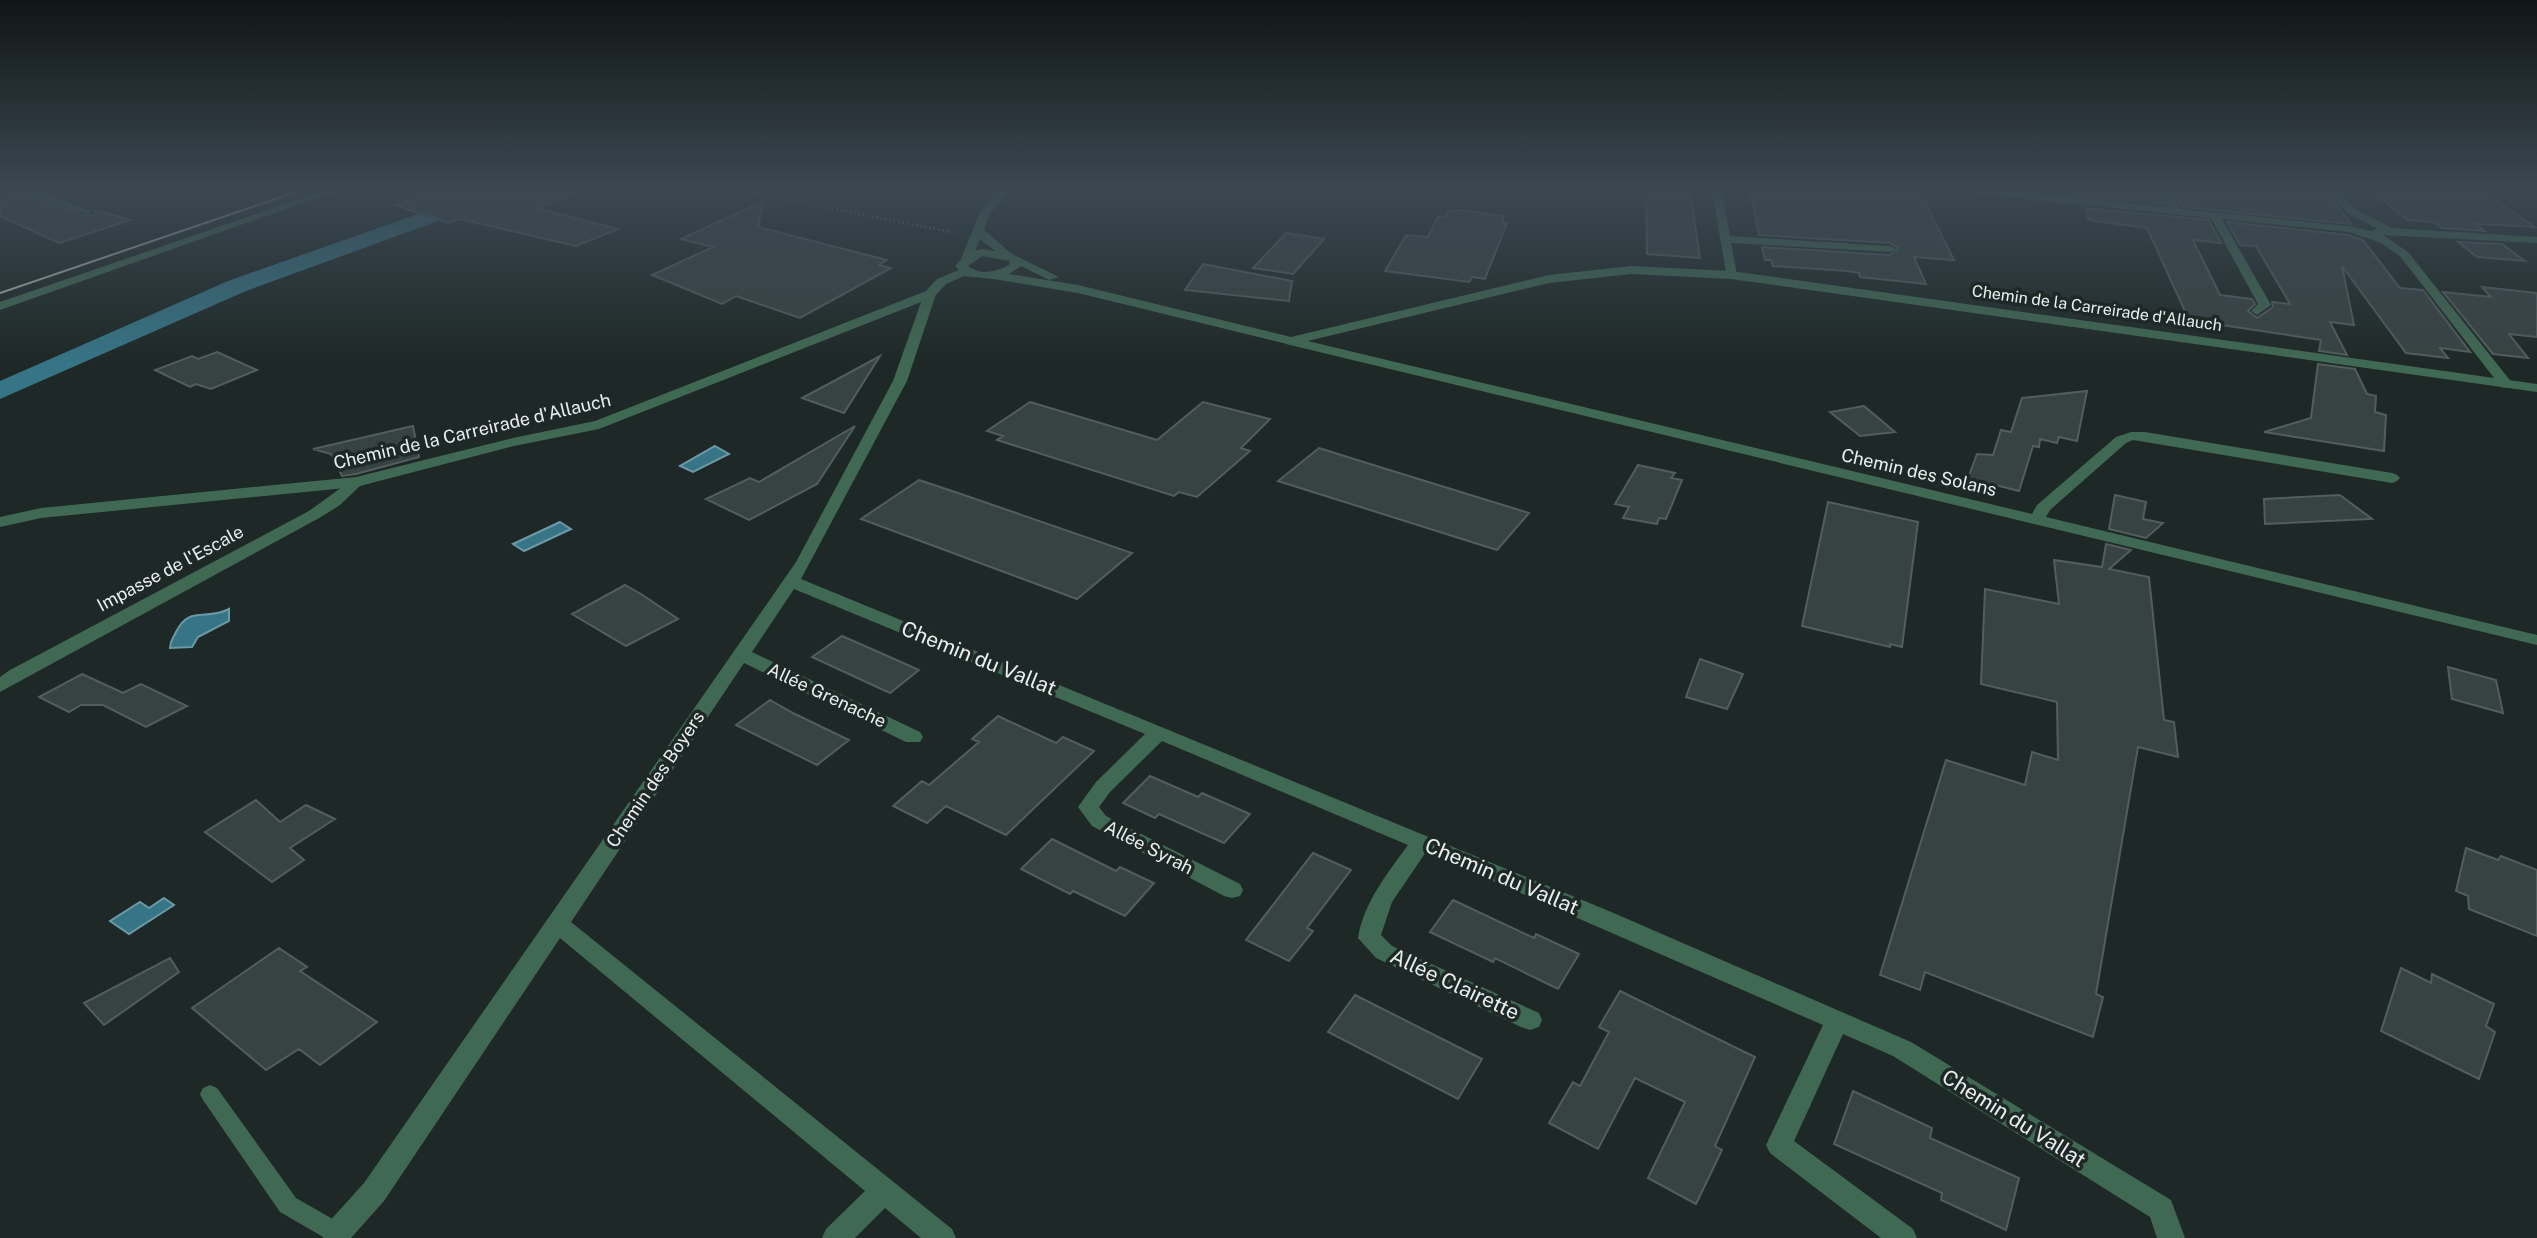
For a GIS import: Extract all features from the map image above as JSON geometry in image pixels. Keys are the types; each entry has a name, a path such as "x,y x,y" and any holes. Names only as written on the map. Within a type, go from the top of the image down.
{"street":[{"path":"0,306 165,249"},
{"path":"967,265 972,249"},
{"path":"992,275 1015,267 1011,257 1001,249"},
{"path":"1726,249 1731,275"},
{"path":"2234,249 2265,304 2257,311"},
{"path":"2398,249 2506,384"},
{"name":"Chemin de la Carreirade d'Allauch","path":"0,522 41,513 356,482 513,442 599,425 930,294 937,284 948,276 990,253 1011,257 1078,289"},
{"name":"Chemin de la Carreirade d'Allauch","path":"967,265 992,275 1078,289 1291,341 1549,279 1631,270 1731,275 2537,388"},
{"name":"Chemin des Boyers","path":"337,1236 374,1192 804,562 900,381 930,294"},
{"name":"Chemin des Solans","path":"1291,341 2537,640"},
{"path":"2038,520 2043,508 2121,440 2131,436 2145,436 2392,478"},
{"name":"Impasse de l'Escale","path":"0,686 17,674 315,514 334,502 356,482"},
{"name":"Chemin du Vallat","path":"790,581 1601,917 1902,1049 2161,1209 2171,1238"},
{"name":"Allée Grenache","path":"740,654 913,737"},
{"name":"Allée Syrah","path":"1159,732 1102,787 1088,807 1099,821 1232,890"},
{"name":"Allée Clairette","path":"1422,842 1379,905 1371,923 1369,938 1384,952 1530,1020"},
{"path":"557,922 942,1238"},
{"path":"1837,1021 1779,1146 1903,1238"},
{"path":"836,1238 884,1190"}],"lane":[{"path":"210,1094 288,1205 337,1236"}],"water":[{"path":"715,446 729,454 693,472 680,466"},
{"path":"560,522 571,529 524,551 513,544"},
{"path":"229,609 229,621 198,637 192,647 170,648 176,632 187,619"},
{"path":"164,898 174,905 129,934 110,921 140,902 149,908"}],"building":[{"path":"709,249 843,249 887,260 879,265 891,268 800,318 736,296 722,304 652,275"},
{"path":"1271,249 1315,249 1293,274 1253,268"},
{"path":"1398,249 1497,249 1485,279 1472,277 1469,282 1385,271"},
{"path":"1647,249 1699,249 1700,258 1647,254"},
{"path":"1762,249 1790,249 1890,255 1897,249 1948,249 1954,260 1914,257 1926,284 1860,277 1859,273 1847,271 1773,266 1771,260 1765,260"},
{"path":"2156,249 2197,249 2220,295 2252,299 2255,304 2248,311 2257,318 2273,307 2272,302 2290,304 2258,249 2370,249 2400,288 2423,290 2470,352 2440,348 2448,358 2406,353 2342,266 2354,325 2330,322 2347,355 2319,351 2321,340 2189,320"},
{"path":"2467,249 2508,249 2525,261 2477,257"},
{"path":"1203,264 1292,281 1289,301 1185,290"},
{"path":"2482,287 2537,293 2537,337 2509,334 2528,358 2493,354 2443,292 2491,297"},
{"path":"217,352 257,370 211,389 196,384 190,387 155,370 192,356 198,359"},
{"path":"880,356 844,413 802,398 834,381"},
{"path":"2318,364 2355,369 2367,394 2376,396 2375,412 2386,415 2384,451 2264,432 2311,418"},
{"path":"2087,391 2077,441 2059,437 2057,443 2040,439 2039,447 2033,446 2019,491 1968,478 1977,454 1993,455 2001,430 2011,432 2022,398"},
{"path":"1030,402 1157,440 1203,402 1270,419 1241,448 1250,451 1197,497 1179,492 1174,496 997,440 1003,436 987,431"},
{"path":"1864,406 1895,432 1860,436 1830,412"},
{"path":"413,426 419,457 356,474 342,476 331,454 313,449"},
{"path":"855,426 817,484 749,520 706,499 750,478 759,482"},
{"path":"1319,448 1529,513 1497,550 1278,481"},
{"path":"1638,465 1675,473 1671,478 1682,480 1666,519 1659,518 1657,524 1623,518 1629,507 1615,504"},
{"path":"919,480 1132,553 1077,599 861,519"},
{"path":"2115,495 2146,502 2143,519 2163,523 2146,538 2109,529"},
{"path":"2340,495 2372,519 2265,524 2264,499"},
{"path":"1828,502 1918,522 1902,647 1890,644 1890,647 1802,626"},
{"path":"2106,544 2131,550 2109,569 2149,577 2164,720 2174,722 2178,757 2138,747 2096,994 2103,997 2093,1037 1925,972 1920,990 1880,975 1946,760 2025,785 2032,752 2058,760 2057,702 1981,684 1985,589 2059,604 2054,560 2102,567"},
{"path":"625,585 678,619 626,646 572,614"},
{"path":"842,636 919,670 890,693 812,657"},
{"path":"1700,659 1743,674 1727,709 1686,697"},
{"path":"2448,667 2496,680 2503,713 2452,699"},
{"path":"82,674 123,693 141,684 187,706 146,727 103,705 81,705 69,712 39,697"},
{"path":"770,700 849,740 817,765 736,725"},
{"path":"998,716 1056,743 1063,737 1094,751 1006,835 946,806 927,823 893,806 922,781 929,785 979,742 972,739"},
{"path":"1150,776 1198,797 1202,793 1250,814 1224,843 1159,814 1155,818 1123,803"},
{"path":"256,800 280,822 306,805 335,819 290,848 304,860 272,882 205,832"},
{"path":"1052,839 1116,871 1120,867 1154,883 1125,916 1073,891 1070,894 1021,869"},
{"path":"2466,848 2498,860 2501,856 2537,870 2537,936 2469,909 2468,896 2456,891"},
{"path":"1313,853 1351,870 1307,928 1313,931 1289,961 1246,940"},
{"path":"1453,900 1534,938 1536,934 1579,954 1558,989 1495,958 1493,962 1430,932"},
{"path":"279,948 307,967 300,971 377,1022 320,1065 299,1049 266,1070 192,1008"},
{"path":"170,958 179,972 104,1025 84,1003"},
{"path":"2401,968 2431,983 2432,974 2494,1004 2486,1026 2495,1032 2479,1079 2381,1031"},
{"path":"1620,991 1755,1057 1715,1146 1722,1150 1696,1204 1648,1178 1685,1102 1635,1078 1598,1149 1549,1123 1573,1082 1580,1086 1609,1032 1599,1027"},
{"path":"1355,995 1482,1059 1458,1099 1328,1032"},
{"path":"1853,1091 1932,1128 1930,1138 2019,1178 2006,1230 1941,1200 1942,1193 1834,1144"}],"waterway":[{"path":"0,391 237,286 341,249"}],"tram line":[{"path":"0,293 130,249"}]}
